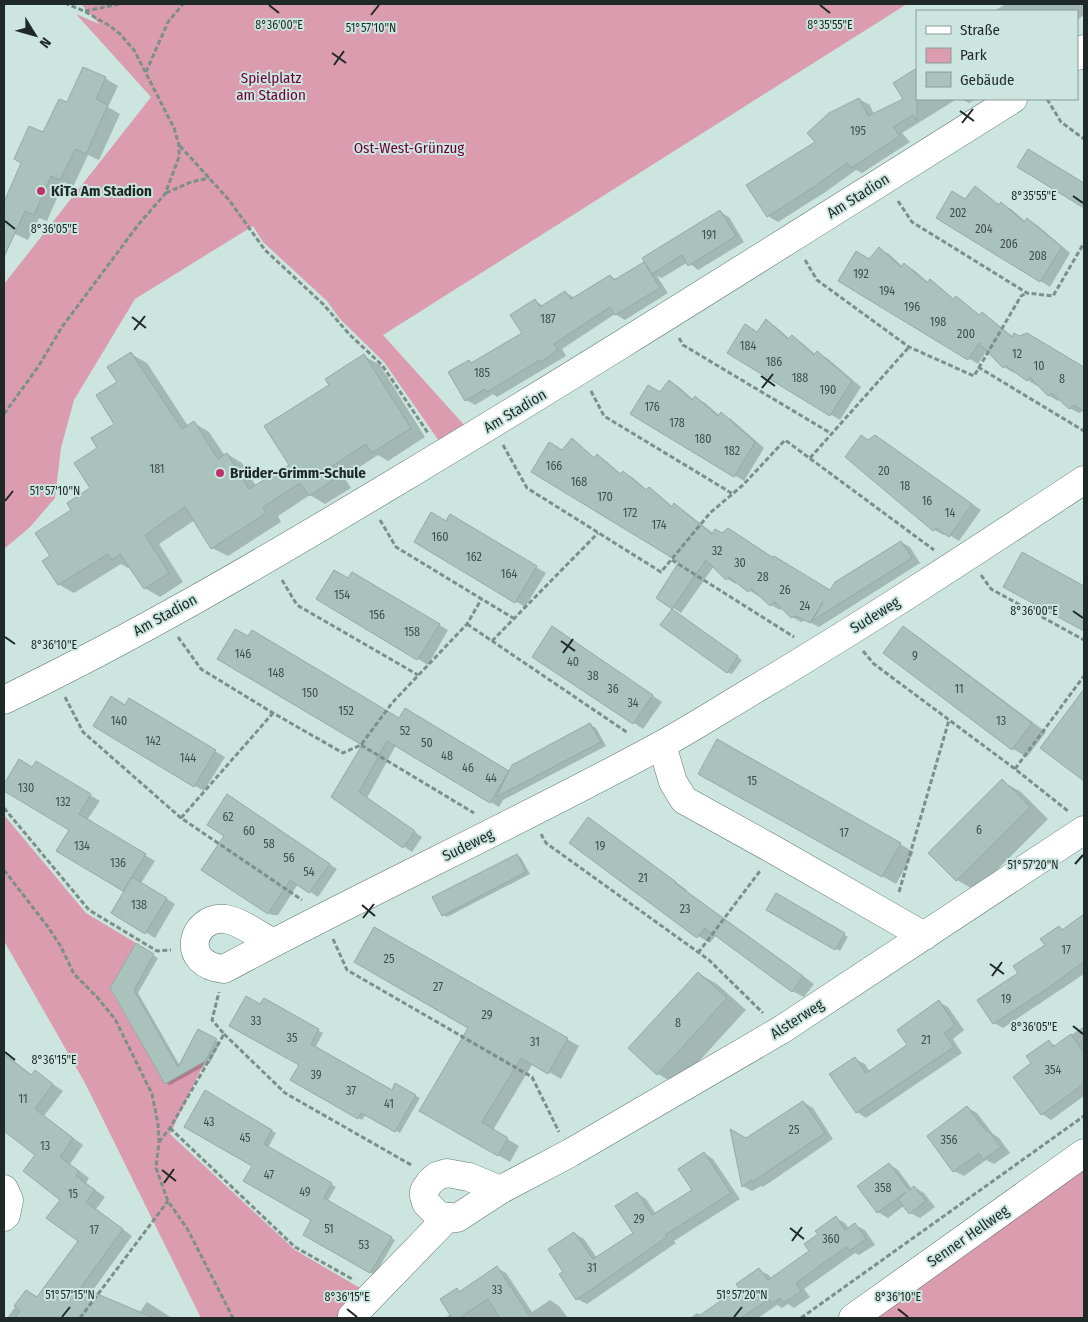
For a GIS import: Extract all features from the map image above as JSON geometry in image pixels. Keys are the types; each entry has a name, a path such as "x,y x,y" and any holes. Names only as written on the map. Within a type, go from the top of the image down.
{"street":[{"name":"Am Stadion","path":"4,700 54,676 163,616 268,558 368,499 581,371 1011,100"},
{"name":"Sudeweg","path":"224,969 495,832 652,749 818,652 1084,480"},
{"path":"652,749 684,800 776,850 891,919 924,936"},
{"name":"Alsterweg","path":"448,1217 457,1218 500,1190 570,1153 781,1030 924,936 1076,821"},
{"path":"224,969 213,968 198,958 194,948 197,932 207,923 215,919 227,919 273,943"},
{"name":"Senner Hellweg","path":"852,1318 1084,1153"},
{"path":"352,1316 448,1217 436,1214 426,1203 424,1191 437,1176 447,1173 469,1177 500,1190"},
{"path":"4,1189 9,1200 4,1217"}],"path":[{"path":"4,414 38,367 62,327 138,226 165,194 178,157 179,145 174,128 134,50 120,34 84,11 67,4"},
{"path":"84,11 119,4"},
{"path":"146,72 168,22 183,4"},
{"path":"1048,100 1062,122 1084,139"},
{"path":"179,145 228,200 265,250 323,304 350,335 382,365 442,454"},
{"path":"165,194 191,182 209,178"},
{"path":"884,179 912,222 1026,293 1053,296 1084,243"},
{"path":"792,238 817,280 910,346 974,376 1021,296 1026,293"},
{"path":"666,318 683,345 832,434"},
{"path":"810,458 910,346"},
{"path":"978,367 1084,431"},
{"path":"581,371 604,416 733,494"},
{"path":"492,425 527,488 661,572 710,513 744,485 785,440 941,555 963,560 975,566 992,589 1084,640"},
{"path":"368,499 396,548 514,618"},
{"path":"492,641 598,533"},
{"path":"268,558 297,605 418,675"},
{"path":"672,560 818,652"},
{"path":"163,616 201,669 342,753 361,745 392,703 467,624 482,598"},
{"path":"467,624 652,749"},
{"path":"848,632 874,664 1015,769 1076,821"},
{"path":"54,676 83,732 181,818 313,907 322,918 347,970 532,1077 570,1153"},
{"path":"1015,769 1084,676"},
{"path":"181,818 273,712"},
{"path":"891,919 949,720"},
{"path":"361,745 486,820 495,832"},
{"path":"4,808 88,910 157,950 194,948"},
{"path":"531,813 546,843 709,960 781,1030"},
{"path":"698,953 776,850"},
{"path":"4,870 48,927 60,945 74,974 97,997 115,1019 152,1094 158,1124 159,1142 156,1168 168,1201 188,1230 233,1318"},
{"path":"224,969 212,1020 224,1034 285,1093 420,1170 430,1182"},
{"path":"159,1142 170,1128 224,1034"},
{"path":"800,1318 1084,1116"},
{"path":"170,1128 295,1247 376,1292"},
{"path":"80,1318 168,1201"}],"green space":[{"name":"Ost-West-Grünzug","path":"81,4 907,4 383,335 466,427 439,441 384,362 340,319 327,301 263,242 253,226 135,299 74,400 61,448 55,498 30,527 4,549 4,284 151,97 76,14 99,24"},
{"path":"4,815 86,913 136,943 110,989 165,1083 205,1061 170,1134 295,1250 367,1292 340,1318 201,1318 85,1083 4,941"},
{"path":"1084,1169 1084,1318 875,1318"}],"building":[{"path":"83,67 106,77 96,99 108,105 86,154 75,149 60,180 51,176 34,215 25,211 4,257 4,202 21,163 14,159 29,126 43,132 59,99 67,102"},
{"path":"916,69 917,121 913,115 893,127 900,136 851,168 847,163 767,217 746,185 815,142 807,133 829,113 859,98 868,116 903,99 893,83"},
{"path":"1028,149 1084,183 1084,208 1017,167"},
{"path":"975,186 999,205 1001,202 1024,222 1027,218 1062,247 1040,282 936,218 952,191 965,199"},
{"path":"720,210 736,236 688,266 682,255 652,274 642,258"},
{"path":"879,247 901,267 904,263 927,283 930,279 953,299 956,296 979,315 982,312 1012,337 1014,333 1019,336 1027,333 1084,367 1084,411 1074,405 1069,409 1052,393 1048,396 1030,377 1027,381 1006,366 1003,368 979,343 968,360 838,281 856,251 869,259"},
{"path":"644,262 660,288 615,315 610,307 554,344 558,350 541,362 540,360 487,392 485,389 465,401 448,372 469,360 471,363 522,333 510,315 535,299 540,307 565,291 571,299 610,275 614,280"},
{"path":"766,319 788,339 792,335 814,355 817,351 852,381 830,416 727,353 745,324 757,332"},
{"path":"131,352 182,429 194,421 218,459 227,453 249,489 289,465 264,426 329,385 325,379 364,354 411,428 372,453 366,444 329,468 336,478 309,496 300,483 263,507 266,513 211,549 185,507 145,535 169,573 144,589 120,554 112,560 108,554 58,585 42,561 50,556 35,533 71,510 67,503 90,488 74,463 97,448 91,438 114,424 96,395 117,382 107,367"},
{"path":"669,380 692,400 695,396 718,416 721,412 755,442 734,477 630,414 648,385 660,392"},
{"path":"861,435 868,440 875,435 972,504 949,537 936,528 933,531 845,457"},
{"path":"572,438 594,458 597,454 620,474 623,471 646,490 649,487 672,507 674,503 712,534 715,529 722,533 728,528 772,557 774,556 830,590 835,582 901,541 912,558 812,621 823,602 810,623 796,616 791,618 775,602 770,606 752,589 748,592 729,577 726,580 706,560 672,609 656,598 679,562 531,472 549,442 562,450"},
{"path":"431,512 446,521 450,514 537,566 515,603 414,542"},
{"path":"1022,552 1084,586 1084,631 1003,587"},
{"path":"334,570 348,578 352,572 440,624 417,660 316,599"},
{"path":"672,609 738,656 727,673 660,625"},
{"path":"552,626 653,695 633,724 532,657"},
{"path":"903,626 1032,723 1012,750 883,653"},
{"path":"235,629 248,636 252,630 399,718 405,708 509,771 490,803 387,741 359,792 415,831 403,848 331,797 362,745 217,659"},
{"path":"1084,689 1084,781 1040,748"},
{"path":"111,696 125,705 129,698 216,750 194,787 93,726"},
{"path":"590,723 601,742 496,797 512,765"},
{"path":"717,739 901,843 882,877 698,774"},
{"path":"19,759 32,767 36,761 91,794 79,814 146,854 123,891 56,851 69,830 4,791 4,784"},
{"path":"1002,779 1030,807 956,881 928,853"},
{"path":"227,794 330,864 309,893 290,880 268,914 201,870 224,836 207,825"},
{"path":"588,817 803,976 792,992 705,928 697,938 569,843"},
{"path":"517,854 526,872 442,916 432,897"},
{"path":"132,877 167,898 145,934 111,913"},
{"path":"776,893 845,933 835,950 766,910"},
{"path":"1084,914 1084,962 993,1024 977,1000 1018,973 1013,966 1045,945 1040,939 1059,926 1062,930"},
{"path":"374,927 568,1038 548,1074 521,1058 482,1122 508,1138 498,1156 419,1111 468,1028 354,962"},
{"path":"136,943 154,954 134,990 178,1067 198,1029 217,1039 205,1061 165,1084 110,988"},
{"path":"698,972 727,998 657,1075 628,1048"},
{"path":"246,996 260,1004 264,998 319,1029 311,1044 392,1090 395,1083 416,1095 395,1132 361,1113 358,1119 290,1080 299,1065 229,1026"},
{"path":"939,1000 955,1025 944,1033 954,1047 856,1113 829,1074 855,1057 866,1073 907,1045 897,1030"},
{"path":"1071,1034 1084,1053 1084,1084 1041,1115 1013,1077 1031,1063 1026,1056 1049,1040 1053,1047"},
{"path":"4,1054 31,1075 35,1070 53,1084 35,1109 73,1138 60,1157 79,1171 76,1176 95,1190 86,1202 123,1229 81,1287 154,1318 15,1318 20,1311 14,1306 26,1290 37,1297 78,1241 46,1218 60,1200 23,1171 35,1155 4,1131"},
{"path":"205,1090 272,1130 264,1144 332,1183 324,1198 392,1237 370,1273 303,1235 311,1220 243,1181 252,1166 184,1127"},
{"path":"803,1101 825,1133 742,1187 730,1129 746,1138"},
{"path":"967,1106 1001,1147 983,1160 979,1153 953,1172 927,1136"},
{"path":"704,1152 731,1193 665,1235 667,1237 576,1300 559,1274 563,1272 548,1249 574,1232 593,1259 633,1233 615,1206 637,1192 652,1215 692,1190 678,1169"},
{"path":"889,1163 909,1190 914,1186 926,1201 909,1214 898,1199 906,1192 877,1213 857,1186"},
{"path":"836,1216 845,1230 855,1223 866,1239 849,1251 846,1247 796,1283 801,1291 784,1303 780,1298 772,1303 769,1299 741,1318 696,1318 739,1288 736,1284 759,1268 768,1280 809,1251 804,1244 818,1234 815,1231"},
{"path":"497,1266 531,1318 500,1318 488,1299 459,1318 452,1318 440,1299 457,1288 459,1292"}],"place":[{"name":"KiTa Am Stadion","path":"41,191"},
{"name":"Brüder-Grimm-Schule","path":"220,473"}],"park label":[{"name":"Spielplatz am Stadion","path":"271,86"}]}
